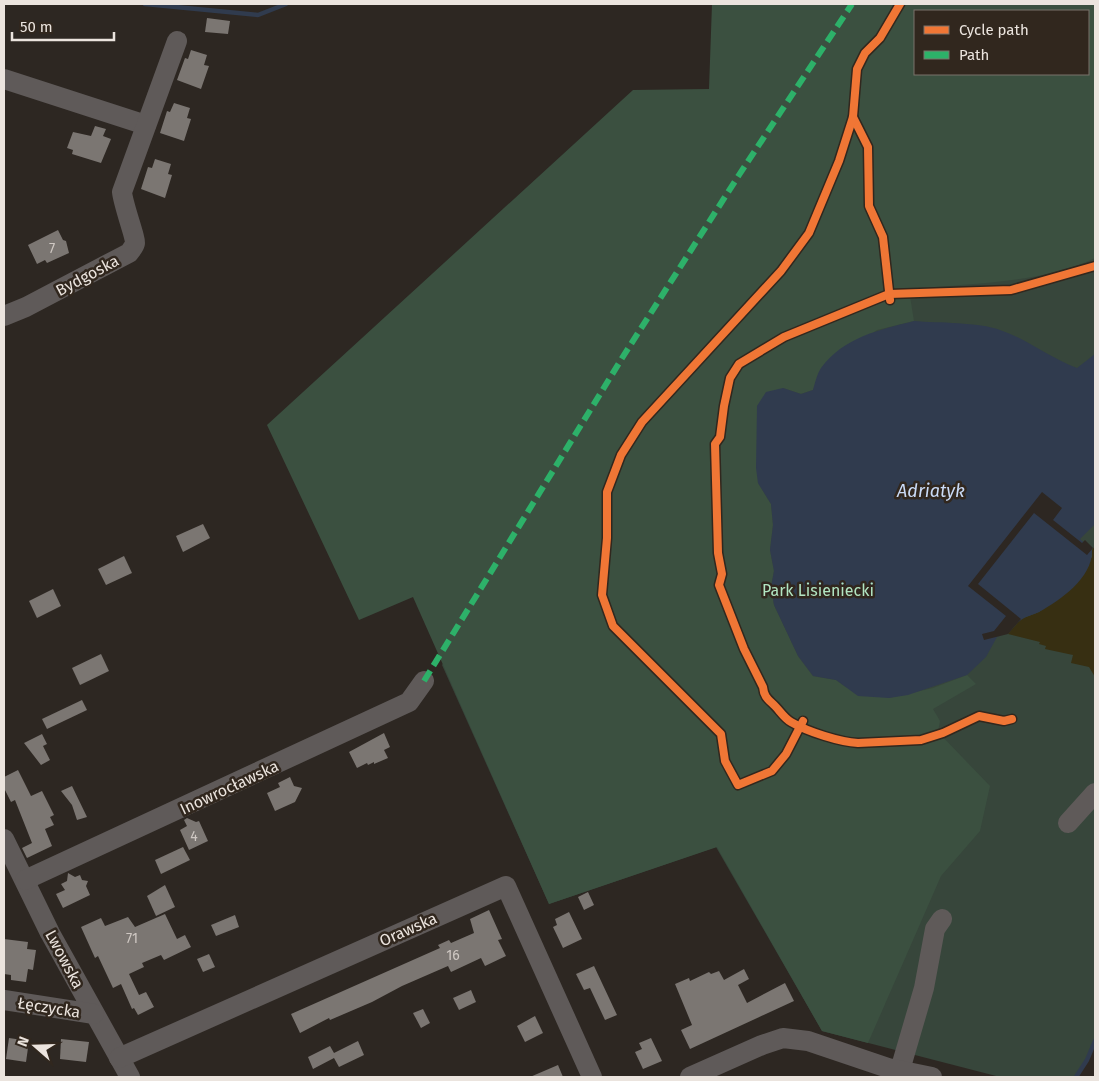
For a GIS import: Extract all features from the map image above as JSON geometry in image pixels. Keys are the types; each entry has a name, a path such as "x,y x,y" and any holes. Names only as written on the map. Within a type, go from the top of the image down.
{"street":[{"name":"Bydgoska","path":"4,316 26,307 129,253 135,243 135,235 123,205 122,192 177,41"},
{"path":"4,79 146,125"},
{"name":"Inowrocławska","path":"25,880 409,702 424,681"},
{"path":"1068,823 1095,793"},
{"name":"Lwowska","path":"4,839 50,933 130,1077"},
{"name":"Orawska","path":"119,1058 506,886 592,1077"},
{"path":"900,1070 928,983 935,928 942,919"},
{"name":"Łęczycka","path":"4,1000 94,1014"},
{"path":"690,1077 762,1045 783,1038 808,1041 900,1070 932,1077"}],"green space":[{"name":"Park Lisieniecki","path":"712,4 1095,4 1095,258 1073,267 1027,278 909,290 914,321 877,330 821,369 813,390 801,394 783,388 757,406 758,483 771,504 773,525 770,550 774,571 771,587 774,605 798,656 813,676 836,680 846,687 889,698 933,688 967,675 976,684 933,709 940,721 938,732 990,786 980,831 941,876 868,1043 822,1031 717,847 549,904 413,597 359,620 267,425 633,90 709,89"},
{"name":"Park Lisieniecki","path":"862,4 1095,4 1095,1041 1087,1060 1076,1077 1000,1077 822,1031 716,847 549,904 442,665"}],"sand":[{"path":"1095,546 1095,677 1089,667 1071,663 1073,655 1045,649 1046,646 1039,644 1040,642 1008,634 1021,619 1039,612 1058,599 1092,557 1092,550"}],"water":[{"name":"Adriatyk","path":"914,321 991,327 1020,338 1077,368 1095,354 1095,524 1080,539 1092,550 1091,560 1074,587 1048,607 1023,619 1008,632 997,637 986,657 967,675 908,695 889,698 858,696 836,680 813,676 798,656 774,605 771,587 774,571 770,550 773,525 771,504 758,483 756,468 757,406 766,392 783,388 801,394 813,390 821,368 840,349 863,336"}],"pier":[{"path":"1042,492 1062,508 1053,520 1082,543 1085,540 1093,548 1087,555 1034,513 978,584 1021,619 1008,634 984,640 982,634 994,631 1006,616 968,586"}],"building":[{"path":"207,18 230,21 228,34 205,32"},
{"path":"191,50 207,55 204,65 209,66 201,89 177,80 185,58 188,59"},
{"path":"174,103 190,108 187,118 191,119 184,141 160,133 167,111 170,112"},
{"path":"95,126 106,129 103,136 111,139 101,163 72,154 73,150 67,148 73,132 91,136"},
{"path":"155,159 171,164 168,174 172,175 165,198 141,189 148,167 152,168"},
{"path":"58,230 63,240 66,241 69,253 47,263 45,260 37,264 28,245"},
{"path":"203,524 210,538 183,552 176,536"},
{"path":"124,556 132,573 106,585 98,569"},
{"path":"53,589 61,606 37,618 29,601"},
{"path":"101,654 109,671 80,685 72,668"},
{"path":"82,700 87,710 47,729 42,719"},
{"path":"384,733 390,747 384,750 388,758 374,764 374,762 368,765 367,763 357,768 349,752"},
{"path":"42,734 47,744 43,746 50,760 41,765 24,743"},
{"path":"18,770 31,796 42,791 54,815 50,817 54,825 45,829 52,846 27,858 22,848 32,843 15,800 11,802 4,788 4,777"},
{"path":"290,777 294,786 302,788 295,802 275,811 267,793 280,787 278,783"},
{"path":"72,786 87,817 77,820 72,805 61,791"},
{"path":"187,818 196,822 199,821 208,841 189,850 180,830 187,826 184,820"},
{"path":"183,847 190,860 161,874 155,860"},
{"path":"68,873 75,877 80,875 82,880 88,881 86,886 90,895 63,908 56,894 65,890 61,884 67,881"},
{"path":"165,885 175,907 156,916 147,896"},
{"path":"588,892 594,905 584,910 578,897"},
{"path":"489,910 502,939 498,940 506,956 485,966 481,958 451,972 448,966 402,986 372,1002 330,1020 329,1018 300,1033 291,1014 440,948 438,945 449,940 451,943 474,933 470,919"},
{"path":"569,912 582,939 563,948 553,927 557,925 555,919"},
{"path":"165,914 177,939 185,935 191,947 164,960 161,955 142,963 144,967 129,974 139,995 146,992 154,1007 138,1015 134,1008 132,1009 121,984 113,988 98,956 95,958 81,927 101,918 105,926 128,917 135,927"},
{"path":"235,915 239,927 216,936 211,925"},
{"path":"4,939 28,942 27,949 36,950 33,970 28,969 26,982 11,980 11,975 4,974"},
{"path":"209,954 215,967 203,972 197,959"},
{"path":"594,966 617,1015 605,1020 590,988 584,990 576,974"},
{"path":"744,969 749,979 738,985 747,1003 785,983 794,1001 690,1049 681,1030 692,1025 675,984 689,978 690,981 709,972 711,974 719,971 724,980"},
{"path":"471,990 476,1002 459,1010 453,998"},
{"path":"423,1009 430,1023 421,1028 413,1013"},
{"path":"535,1016 543,1033 525,1042 517,1026"},
{"path":"9,1038 29,1041 26,1062 6,1059"},
{"path":"651,1038 662,1061 643,1069 635,1052 642,1049 639,1043"},
{"path":"61,1039 89,1042 86,1062 60,1059"},
{"path":"358,1041 364,1055 339,1067 334,1058 313,1069 308,1057 330,1046 334,1053"},
{"path":"558,1065 563,1077 530,1077"}],"waterway":[{"path":"145,4 258,15 286,4"},
{"path":"1076,1077 1087,1060 1095,1041"}],"marked path":[{"path":"424,681 624,355 739,175 852,4"}],"cycle path":[{"path":"803,721 786,754 772,771 738,785 725,761 721,734 613,626 602,595 607,538 607,492 621,455 642,422 781,271 809,233 839,161 853,117 857,69 865,53 880,38 900,4"},
{"path":"853,117 868,147 869,206 883,237 890,300"},
{"path":"1012,719 1004,721 979,716 943,733 921,740 858,743 833,739 798,726 786,719 765,696 763,687 744,649 719,585 722,574 718,553 715,444 720,437 730,378 739,364 784,337 889,294 1011,290 1095,266"}]}
